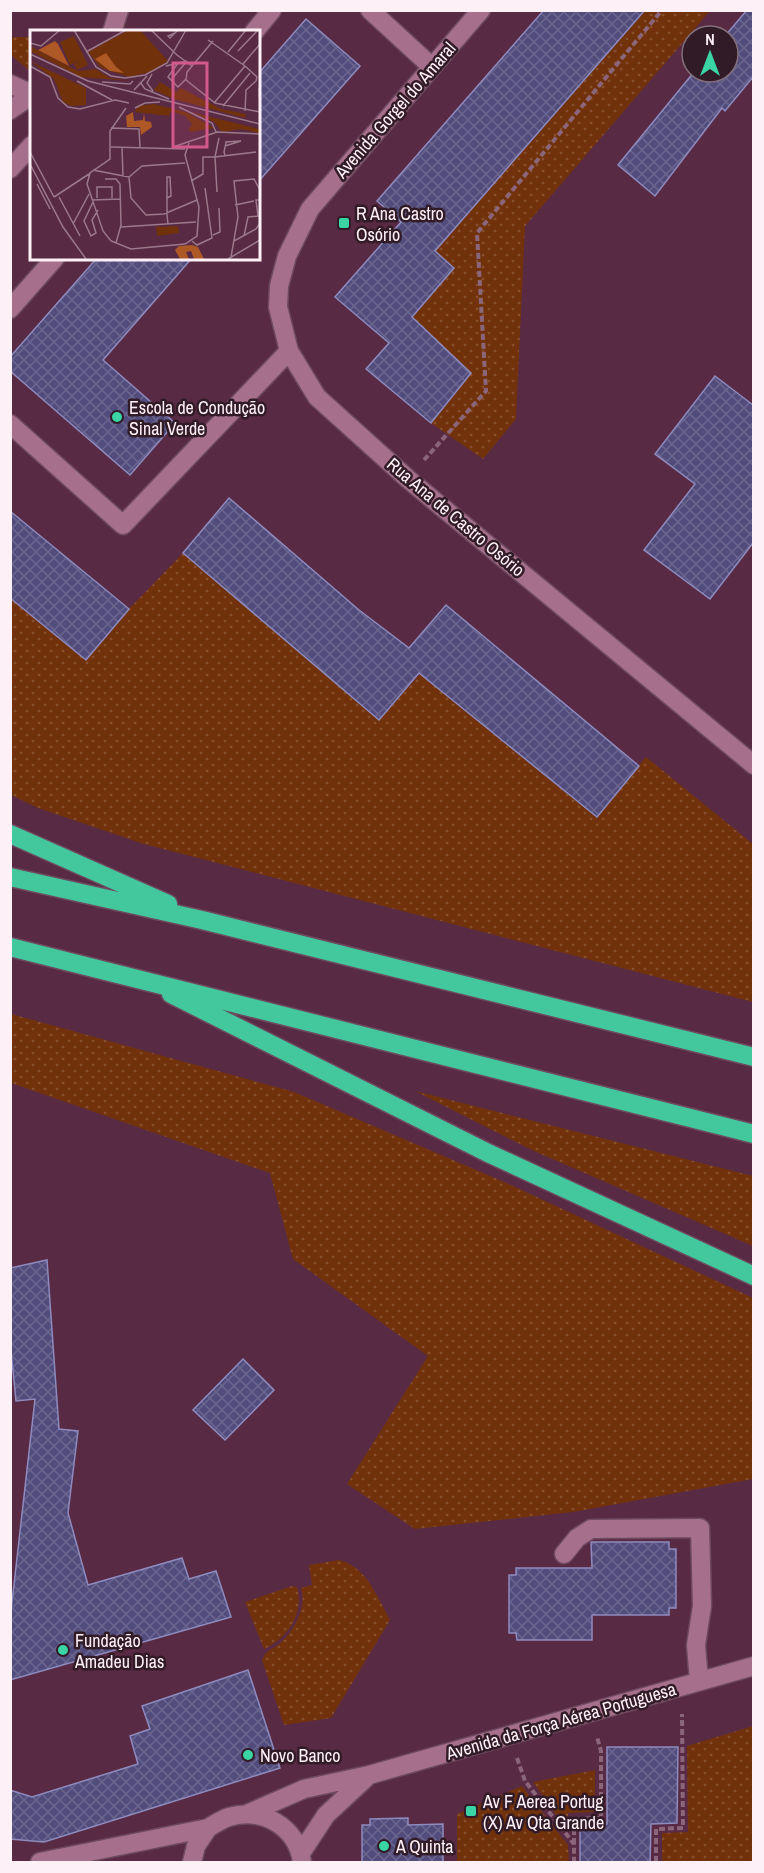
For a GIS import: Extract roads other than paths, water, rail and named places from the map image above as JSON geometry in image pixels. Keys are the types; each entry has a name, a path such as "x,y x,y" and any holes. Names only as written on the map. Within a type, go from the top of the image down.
{"highway":[{"path":"10,834 202,920"},
{"path":"10,877 202,920 753,1057"},
{"path":"10,947 753,1134"},
{"path":"140,979 488,1153 753,1276"}],"street":[{"path":"113,30 119,10"},
{"path":"256,30 272,10"},
{"path":"370,10 432,67"},
{"name":"Avenida Gorgel do Amaral","path":"310,209 481,10"},
{"path":"10,84 30,94"},
{"path":"10,110 30,96"},
{"path":"10,169 30,147"},
{"name":"Rua Ana de Castro Osório","path":"310,209 287,256 279,286 278,307 289,351 302,376 317,397 408,478 753,765"},
{"path":"10,309 53,260"},
{"path":"10,424 123,525 289,351"},
{"path":"564,1554 577,1538 591,1529 700,1528 702,1606 691,1684"},
{"name":"Avenida da Força Aérea Portuguesa","path":"40,1863 208,1828 227,1817 249,1813 304,1789 369,1775 753,1666"},
{"name":"Avenida da Força Aérea Portuguesa","path":"302,1858 326,1815 369,1775"},
{"path":"249,1813 270,1818 288,1831 302,1858"},
{"path":"192,1863 196,1846 208,1828"}],"place":[{"name":"R Ana Castro Osório","path":"344,223"},
{"name":"Escola de Condução Sinal Verde","path":"117,417"},
{"name":"Fundação Amadeu Dias","path":"63,1650"},
{"name":"Novo Banco","path":"248,1755"},
{"name":"Av F Aerea Portug (X) Av Qta Grande","path":"471,1811"},
{"name":"A Quinta","path":"384,1846"}]}
